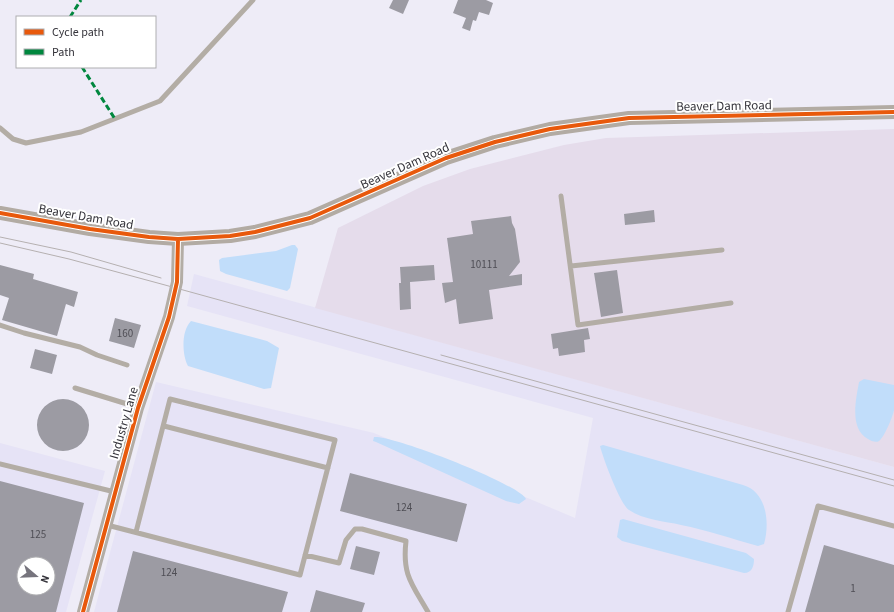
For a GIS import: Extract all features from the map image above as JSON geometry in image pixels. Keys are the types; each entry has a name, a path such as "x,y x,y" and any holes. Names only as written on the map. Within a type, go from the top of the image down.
{"main road":[{"name":"Beaver Dam Road","path":"0,213 127,235 178,239 208,238 255,232 310,218 446,158 495,142 550,129 629,118 894,112"}],"street":[{"name":"Industry Lane","path":"83,612 138,408 173,301 178,270 178,239"}],"lane":[{"path":"0,128 13,139 26,143 81,132 160,101 253,0"},
{"path":"561,196 578,325 731,303"},
{"path":"571,266 722,250"},
{"path":"0,325 24,333 80,347 97,355 127,365"},
{"path":"75,388 138,408"},
{"path":"106,524 168,541 300,575 335,440 170,399 136,532"},
{"path":"164,426 328,468"},
{"path":"0,464 115,492"},
{"path":"788,612 818,506 894,526"},
{"path":"305,554 339,563 346,540 350,533 355,529 362,529 406,541 404,558 405,569 428,612"}],"shaded area":[{"path":"894,129 894,467 315,308 338,228 423,186 470,169 564,145 606,138"},
{"path":"194,274 894,467 894,612 94,612 156,382 374,433 575,518 593,418 187,306"},
{"path":"0,443 105,471 66,612 0,612"}],"water":[{"path":"295,245 298,249 290,288 287,291 220,271 219,260 222,258 276,251"},
{"path":"191,321 267,341 279,348 271,388 264,389 188,366 184,350 184,337 185,331"},
{"path":"864,379 894,385 894,410 886,431 878,442 868,439 862,434 856,421 855,413 859,382"},
{"path":"374,437 386,438 405,444 480,472 518,492 526,499 519,504 506,501 373,441"},
{"path":"603,445 743,485 751,489 762,501 765,509 767,527 764,544 758,546 700,529 647,518 629,510 621,499 608,470 600,446"},
{"path":"623,519 746,553 754,559 753,567 749,572 744,573 622,541 617,537 620,520"}],"building":[{"path":"393,0 409,0 403,14 389,8"},
{"path":"458,0 486,0 493,3 489,15 479,12 476,21 473,20 470,31 462,28 466,18 453,13"},
{"path":"654,210 655,222 625,225 624,214"},
{"path":"511,216 515,229 520,262 509,276 522,274 522,285 489,290 493,319 459,324 456,299 445,303 442,283 453,282 447,238 473,234 471,221"},
{"path":"0,265 34,274 33,279 78,292 74,307 66,304 57,336 2,320 9,298 0,295"},
{"path":"434,265 435,280 410,282 411,309 400,310 400,267"},
{"path":"617,270 623,313 601,317 594,273"},
{"path":"115,318 141,325 134,348 109,341"},
{"path":"588,328 590,339 584,340 585,352 559,356 558,348 553,349 551,334"},
{"path":"35,349 57,355 52,374 30,368"},
{"path":"63,399 73,401 81,407 87,415 89,425 87,435 81,443 73,449 63,451 53,449 45,443 39,435 37,425 39,415 45,407 53,401"},
{"path":"350,473 467,504 457,542 340,511"},
{"path":"0,481 84,503 56,612 0,612"},
{"path":"824,545 894,565 894,612 805,612"},
{"path":"356,546 380,552 374,575 350,569"},
{"path":"133,551 288,592 282,612 117,612"},
{"path":"316,590 365,603 362,612 310,612"}],"tram line":[{"path":"0,237 71,252 161,278"},
{"path":"0,243 69,259 165,285 894,486"},
{"path":"441,355 894,480"}],"marked path":[{"path":"71,16 81,0"},
{"path":"83,68 115,119"}],"cycle path":[{"path":"0,213 90,229 149,237 178,239 230,236 255,232 310,218 446,158 495,142 550,129 629,118 894,112"},
{"path":"83,612 138,408 169,317 177,282 178,239"}]}
